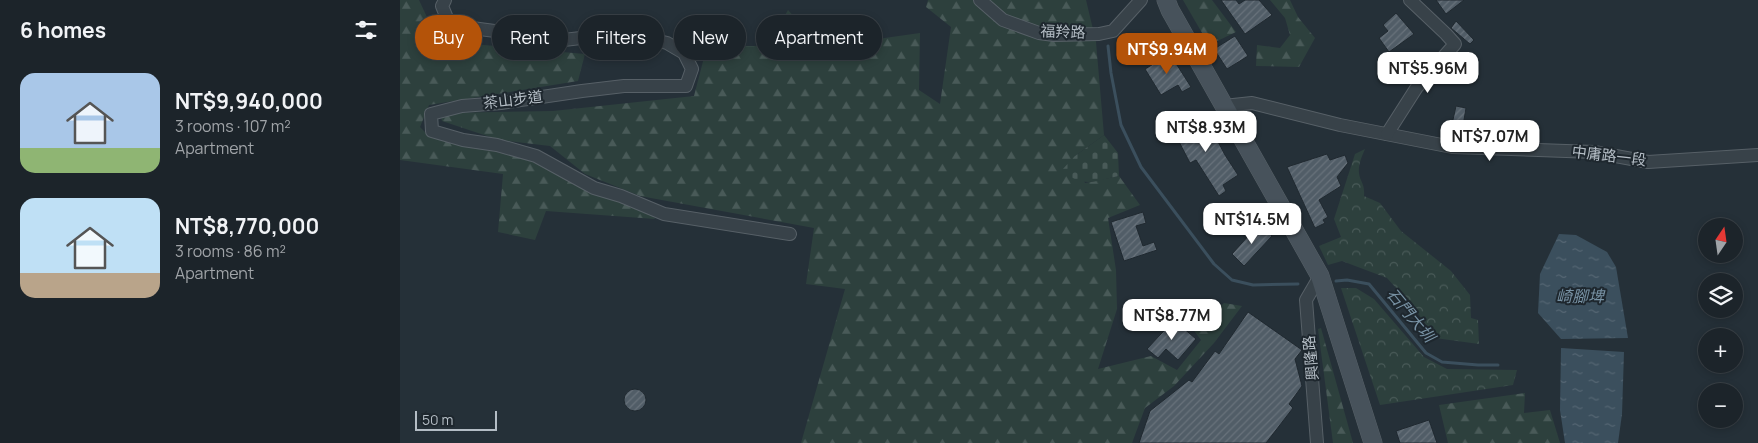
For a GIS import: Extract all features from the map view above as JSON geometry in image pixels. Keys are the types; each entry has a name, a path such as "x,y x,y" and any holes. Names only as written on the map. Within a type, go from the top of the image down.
{"street":[{"name":"茶山步道","path":"445,0 442,6 449,23 472,28 564,40 614,34 642,38 667,43 684,53 692,69 686,86 616,87 501,103 462,106 431,114 432,131 463,140 498,145 536,156 594,188 621,196 664,214 790,234"},
{"name":"福羚路","path":"980,0 1002,20 1039,34 1054,35 1098,34 1113,31 1141,0"},
{"path":"1166,0 1320,276 1373,443"},
{"path":"1387,134 1417,87 1455,44 1410,0"},
{"name":"中庸路一段","path":"1224,106 1252,103 1340,125 1452,147 1594,152 1648,162 1758,155"},
{"name":"興隆路","path":"1317,443 1306,300 1320,276"}],"green space":[{"path":"400,0 419,0 426,15 415,15 415,60 482,60 482,45 492,46 492,60 568,60 568,52 578,53 578,60 583,60 578,81 429,105 420,127 429,136 540,162 650,212 655,219 546,211 535,240 498,232 503,174 400,160"},
{"path":"928,0 1086,0 1096,42 1104,135 1075,156 1085,183 1119,176 1140,205 1108,218 1116,270 1117,309 1098,369 1151,356 1177,370 1201,340 1192,328 1224,303 1242,306 1214,343 1174,386 1145,408 1132,443 801,443 845,289 806,284 814,228 640,196 585,174 550,146 499,140 442,121 440,113 553,111 694,96 703,60 746,60 746,46 756,46 756,60 882,60 882,38 920,33 919,90 940,104 951,27 926,7"},
{"path":"1183,0 1212,0 1236,32 1209,45"},
{"path":"1270,0 1290,0 1298,17 1315,38 1299,67 1256,66 1257,45 1280,48 1290,35 1285,18"},
{"path":"788,10 792,15 785,15"},
{"path":"1104,135 1118,153 1119,176 1083,182 1069,176 1062,170 1075,156"},
{"path":"1365,149 1360,161 1359,170 1364,188 1364,196 1380,203 1401,231 1451,271 1470,295 1471,318 1478,320 1479,344 1435,338 1415,309 1387,278 1342,261 1328,265 1319,246 1341,237 1334,219 1355,154"},
{"path":"1341,288 1356,288 1374,299 1424,357 1447,369 1517,370 1513,385 1380,405"},
{"path":"1321,328 1353,443 1333,443 1318,329"},
{"path":"1525,393 1524,413 1550,410 1560,443 1448,443 1439,405"}],"water":[{"name":"崎腳埤","path":"1559,234 1576,235 1607,252 1616,267 1628,338 1561,339 1538,313 1540,274"},
{"name":"崎腳埤","path":"1561,348 1624,352 1622,414 1618,443 1565,443 1560,410"}],"building":[{"path":"1221,0 1236,0 1239,4 1245,0 1259,0 1272,15 1245,34"},
{"path":"1436,0 1464,0 1446,14"},
{"path":"1396,13 1414,34 1389,52 1379,38 1388,31 1383,25"},
{"path":"1456,21 1474,40 1470,44 1451,28"},
{"path":"1235,36 1248,56 1227,69 1214,49"},
{"path":"1170,54 1191,87 1182,92 1178,85 1161,95 1145,69"},
{"path":"1456,106 1466,108 1462,132 1471,134 1469,139 1449,138"},
{"path":"1204,115 1238,175 1223,185 1226,191 1219,196 1196,160 1190,163 1174,132"},
{"path":"1327,154 1330,160 1345,155 1348,163 1337,177 1341,186 1319,200 1328,217 1323,220 1325,223 1315,228 1287,167"},
{"path":"1143,212 1146,223 1136,226 1143,246 1154,242 1157,250 1124,261 1111,222"},
{"path":"1259,224 1272,236 1244,266 1232,254"},
{"path":"1248,312 1302,350 1295,359 1302,386 1289,404 1293,408 1266,443 1139,443 1150,411 1189,380 1192,382 1215,351 1219,354"},
{"path":"1174,320 1196,339 1178,360 1166,349 1158,358 1147,349"},
{"path":"631,389 639,389 646,396 646,404 639,411 631,411 624,404 624,396"},
{"path":"1429,420 1437,443 1400,443 1396,431"}],"waterway":[{"name":"石門大圳","path":"1108,46 1121,125 1141,167 1214,264 1232,280 1253,285 1298,284"},
{"name":"石門大圳","path":"1336,281 1347,280 1369,284 1426,353 1442,362 1498,365"}]}
